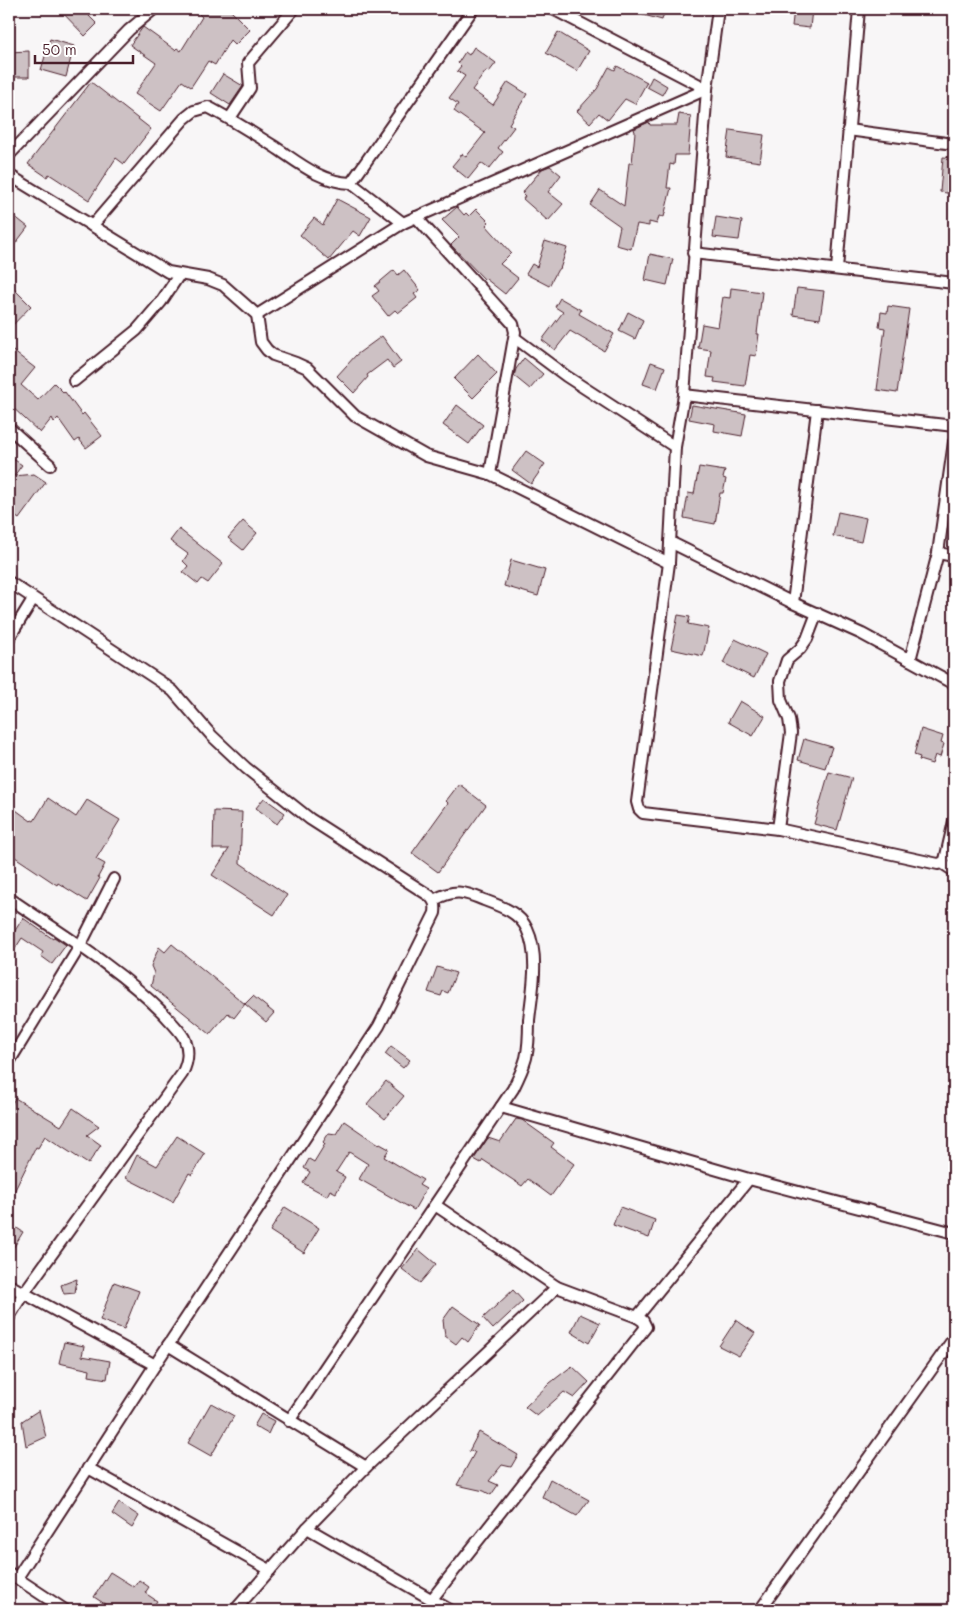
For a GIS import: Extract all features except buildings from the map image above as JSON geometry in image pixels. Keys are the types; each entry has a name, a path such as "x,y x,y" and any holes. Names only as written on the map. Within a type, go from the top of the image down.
{"street":[{"path":"230,118 250,88 248,63 294,9"},
{"path":"351,183 473,9"},
{"path":"553,9 706,89"},
{"path":"718,9 706,89 684,395 675,447 669,563 637,802 639,809 643,813 778,829 938,864 942,863 954,871"},
{"path":"837,270 859,9"},
{"path":"9,155 147,11"},
{"path":"257,316 403,223 706,89"},
{"path":"92,226 184,119 194,111 208,107 230,118 319,176 342,183 351,183 403,223"},
{"path":"848,130 954,144"},
{"path":"9,175 168,272 208,279 222,285 257,316 261,342 267,350 273,355 296,362 307,368 355,416 426,456 490,474 669,563"},
{"path":"416,217 514,324 515,332 490,474"},
{"path":"693,253 954,283"},
{"path":"74,381 137,330 161,302 178,275"},
{"path":"514,338 566,376 675,447"},
{"path":"684,395 954,426"},
{"path":"793,603 817,410"},
{"path":"9,428 50,465"},
{"path":"910,660 938,553 954,442"},
{"path":"670,542 816,613 954,684"},
{"path":"938,553 954,556"},
{"path":"9,582 162,682 212,736 246,768 310,820 430,896 436,906 435,913 379,1026 154,1365 88,1468 13,1576 65,1610"},
{"path":"9,638 33,599"},
{"path":"778,829 791,733 789,719 781,700 780,681 787,660 800,649 807,639 816,613"},
{"path":"942,863 945,860 954,821"},
{"path":"9,1062 80,946 114,879"},
{"path":"289,1421 501,1107 521,1075 527,1056 534,962 532,945 527,929 509,910 477,897 460,892 447,893 434,900"},
{"path":"9,898 80,946 131,984 169,1019 183,1036 188,1050 187,1063 182,1074 23,1294 9,1317"},
{"path":"501,1107 750,1180 954,1233"},
{"path":"637,1317 750,1180"},
{"path":"432,1600 646,1327 643,1321 637,1317 558,1287 435,1205"},
{"path":"9,1285 154,1365"},
{"path":"235,1610 307,1528 366,1467 558,1287"},
{"path":"760,1610 954,1338"},
{"path":"168,1345 366,1467"},
{"path":"88,1468 270,1570"},
{"path":"307,1528 450,1610"}]}
